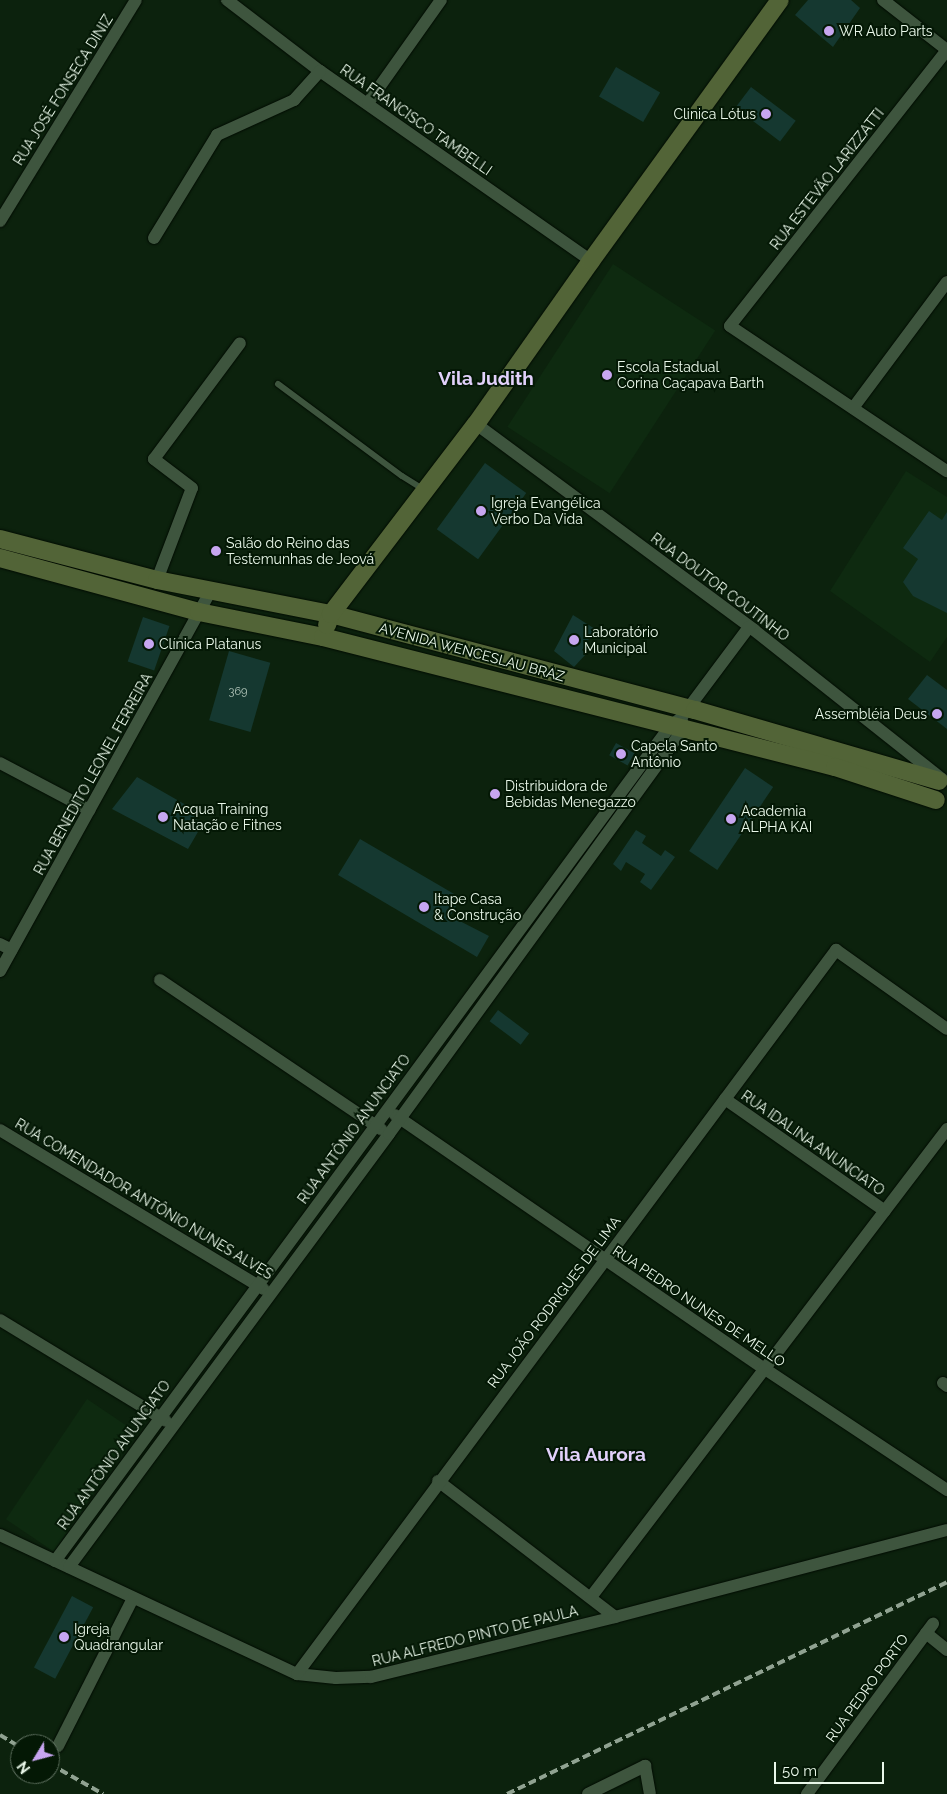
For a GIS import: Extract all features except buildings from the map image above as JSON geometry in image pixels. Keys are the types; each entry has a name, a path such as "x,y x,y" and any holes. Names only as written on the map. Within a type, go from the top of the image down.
{"main road":[{"path":"323,637 331,614 476,424 591,260 780,0"},
{"name":"AVENIDA WENCESLAU BRAZ","path":"0,539 157,580 331,614 502,660 680,720 942,802"},
{"name":"AVENIDA WENCESLAU BRAZ","path":"0,558 200,612 323,637 497,682 680,720 943,780"},
{"path":"497,682 502,660"},
{"path":"942,802 934,788 943,780"}],"street":[{"name":"RUA JOSÉ FONSECA DINIZ","path":"1,216 136,0"},
{"name":"RUA FRANCISCO TAMBELLI","path":"227,0 320,71 591,260"},
{"path":"368,103 441,0"},
{"path":"883,0 947,50"},
{"name":"RUA ESTEVÃO LARIZZATTI","path":"853,408 730,326 947,50"},
{"path":"154,238 217,134 294,100 320,71"},
{"path":"947,282 853,408 947,471"},
{"path":"157,580 192,488 154,459 240,343"},
{"name":"RUA DOUTOR COUTINHO","path":"476,424 749,627 943,780"},
{"name":"RUA BENEDITO LEONEL FERREIRA","path":"0,971 6,947 89,810 211,591"},
{"name":"RUA ANTÔNIO ANUNCIATO","path":"55,1561 501,954 749,627"},
{"name":"RUA ANTÔNIO ANUNCIATO","path":"69,1567 243,1334 595,851 680,720"},
{"path":"0,762 89,810"},
{"path":"583,844 595,851"},
{"name":"RUA JOÃO RODRIGUES DE LIMA","path":"297,1674 438,1481 836,950 947,1029"},
{"path":"501,954 514,963"},
{"path":"160,980 389,1134"},
{"name":"RUA IDALINA ANUNCIATO","path":"725,1099 885,1211"},
{"name":"RUA PEDRO NUNES DE MELLO","path":"387,1109 604,1260 947,1490"},
{"path":"591,1597 947,1129"},
{"name":"RUA COMENDADOR ANTÔNIO NUNES ALVES","path":"0,1130 272,1294"},
{"path":"0,1320 175,1426"},
{"path":"228,1324 243,1334"},
{"path":"438,1481 615,1617"},
{"name":"RUA ALFREDO PINTO DE PAULA","path":"0,1535 297,1674 336,1678 371,1677 615,1617 947,1530"},
{"path":"60,1742 134,1598"},
{"name":"RUA PEDRO PORTO","path":"807,1794 929,1628 947,1650"},
{"path":"588,1794 645,1766 650,1794"}],"lane":[{"path":"278,384 402,476 425,490"}],"shaded area":[{"name":"Escola Estadual Corina Caçapava Barth","path":"613,264 715,330 610,493 507,427"},
{"path":"906,471 947,497 947,637 930,662 830,591"},
{"path":"87,1399 135,1431 54,1552 6,1519"}],"railway":[{"path":"507,1794 947,1582"},
{"path":"0,1735 10,1741"},
{"path":"60,1770 103,1794"}],"place":[{"name":"WR Auto Parts","path":"829,31"},
{"name":"Clinica Lótus","path":"766,114"},
{"name":"Escola Estadual Corina Caçapava Barth","path":"607,375"},
{"name":"Igreja Evangélica Verbo Da Vida","path":"481,511"},
{"name":"Salão do Reino das Testemunhas de Jeová","path":"216,551"},
{"name":"Laboratório Municipal","path":"574,640"},
{"name":"Clínica Platanus","path":"149,644"},
{"name":"Assembléia Deus","path":"937,714"},
{"name":"Capela Santo Antônio","path":"621,754"},
{"name":"Distribuidora de Bebidas Menegazzo","path":"495,794"},
{"name":"Acqua Training Natação e Fitnes","path":"163,817"},
{"name":"Academia ALPHA KAI","path":"731,819"},
{"name":"Itape Casa & Construção","path":"424,907"},
{"name":"Igreja Quadrangular","path":"64,1637"}],"district":[{"name":"Vila Judith","path":"486,379"},
{"name":"Vila Aurora","path":"596,1455"}]}
